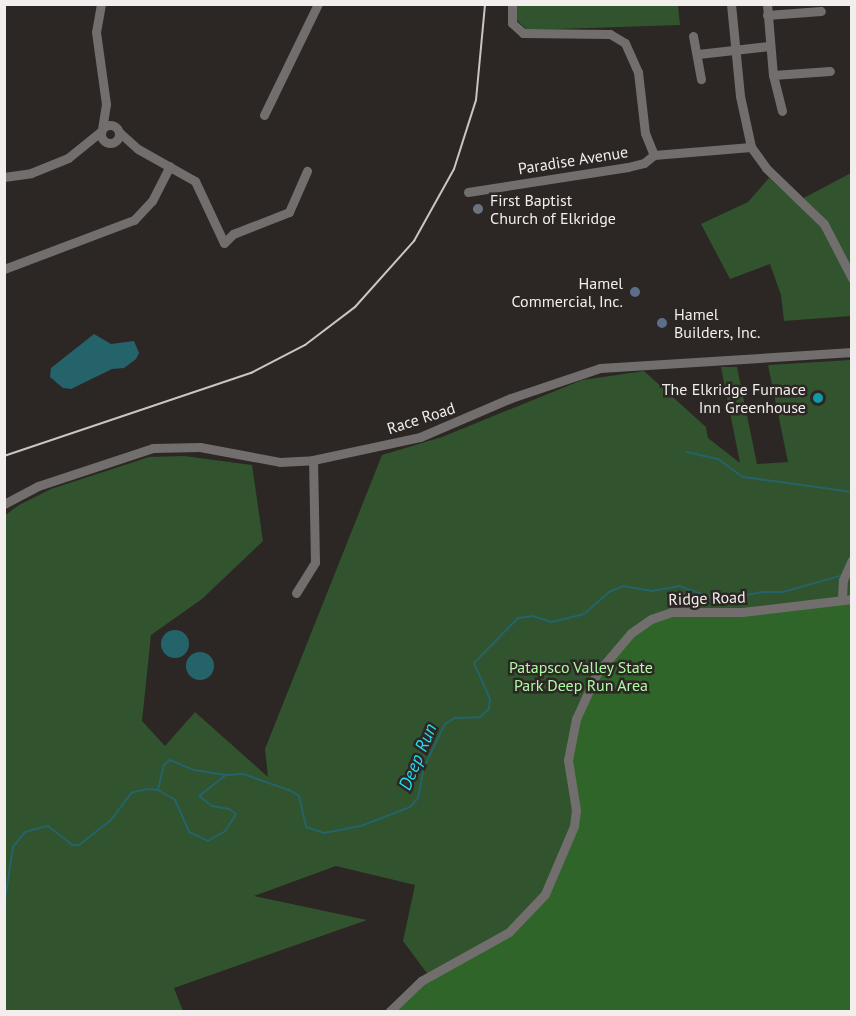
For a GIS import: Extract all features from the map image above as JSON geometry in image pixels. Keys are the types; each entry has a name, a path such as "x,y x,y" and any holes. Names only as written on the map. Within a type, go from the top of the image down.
{"street":[{"path":"101,4 96,43 106,104 117,130 138,149 170,166 201,187 224,243 233,234 289,212 307,171"},
{"path":"264,115 318,4"},
{"path":"512,4 512,23 523,33 610,34 625,43 638,72 645,133 654,155"},
{"path":"731,4 743,117 751,147 766,168 824,224 852,278"},
{"path":"767,4 773,75 782,111"},
{"path":"767,15 821,11"},
{"path":"693,36 698,54 700,79"},
{"path":"698,54 769,46"},
{"path":"773,75 830,71"},
{"path":"106,104 101,130 102,140 138,149"},
{"path":"84,148 101,130 117,130"},
{"path":"111,144 117,130"},
{"path":"4,177 31,173 84,148 111,144"},
{"name":"Paradise Avenue","path":"468,192 628,167 644,163 654,155 751,147"},
{"path":"4,269 134,220 152,201 170,166"},
{"name":"Race Road","path":"4,504 38,486 153,448 200,447 280,462 313,460 420,437 511,398 600,368 852,352"},
{"path":"296,593 315,562 313,460"},
{"path":"847,598 843,580 849,565"},
{"name":"Ridge Road","path":"389,1011 421,981 509,932 545,894 574,826 576,810 567,760 576,719 597,673 631,633 651,619 671,612 742,612 847,598"}],"green space":[{"path":"515,5 678,5 680,25 527,30 516,19"},
{"path":"851,173 851,316 784,321 781,295 770,264 730,279 701,224 748,202 769,178 796,202"},
{"name":"Patapsco Valley State Park Deep Run Area","path":"851,360 851,1011 432,980 403,941 415,885 336,866 254,896 367,920 174,988 183,1011 5,1012 4,516 19,505 51,489 149,457 184,456 252,465 263,541 202,599 151,635 142,721 165,746 195,712 268,777 265,749 382,455 442,437 582,380 644,371 706,427 708,438 740,463 721,367 737,367 757,464 788,462 768,365"},
{"path":"851,603 851,1011 390,1012 401,998 529,917 575,826 569,750 593,681 631,634 661,616"}],"water":[{"path":"94,334 111,344 134,341 139,353 136,359 124,368 112,369 71,389 63,388 50,377 51,368"},
{"path":"175,630 185,634 189,644 185,654 175,658 165,654 161,644 165,634"},
{"path":"200,652 210,656 214,666 210,676 200,680 190,676 186,666 190,656"}],"waterway":[{"path":"687,452 718,459 743,477 852,492"},
{"name":"Deep Run","path":"4,906 13,847 25,832 48,826 72,845 79,845 111,820 131,793 146,789 158,790 175,800 189,832 208,841 225,831 236,814 229,809 212,806 199,796 226,775 243,774 289,790 299,796 306,827 324,833 361,826 410,807 418,798 424,767 445,724 455,718 480,717 489,709 490,699 474,663 518,618 533,616 552,622 584,614 609,592 623,586 652,591 679,586 722,601 761,592 783,592 843,575"},
{"path":"158,790 164,765 170,760 194,770 226,775"}],"railway":[{"path":"4,456 251,373 305,345 355,307 414,241 454,169 476,100 485,4"}],"place":[{"name":"First Baptist Church of Elkridge","path":"478,209"},
{"name":"Hamel Commercial, Inc.","path":"635,292"},
{"name":"Hamel Builders, Inc.","path":"662,323"},
{"name":"The Elkridge Furnace Inn Greenhouse","path":"818,398"}]}
